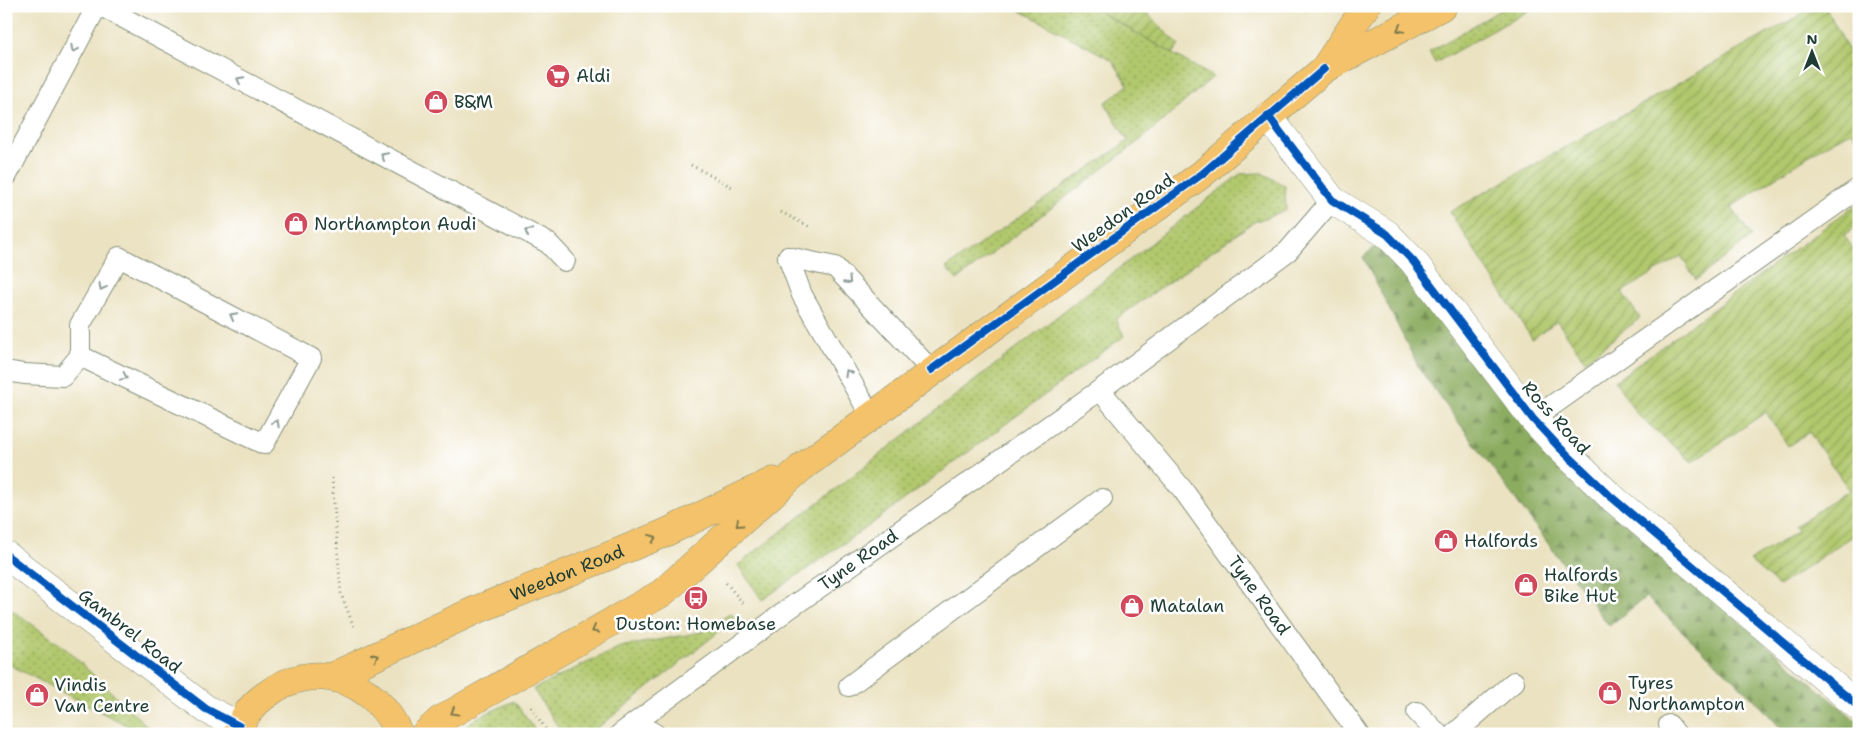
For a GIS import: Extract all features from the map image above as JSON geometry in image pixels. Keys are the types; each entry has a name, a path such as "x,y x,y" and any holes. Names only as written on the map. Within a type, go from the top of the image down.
{"main road":[{"name":"Weedon Road","path":"1324,69 1366,6"},
{"name":"Weedon Road","path":"425,734 440,720 662,593 801,468 931,370 1202,174 1324,69 1443,6"},
{"name":"Weedon Road","path":"331,677 476,610 663,534 801,468"},
{"path":"238,730 255,703 277,686 303,677 331,677 355,684 376,698 392,718 398,734"}],"street":[{"name":"Ross Road","path":"1268,116 1332,200 1386,234 1412,261 1534,419 1609,496 1859,707"},
{"name":"Gambrel Road","path":"6,555 206,709 238,730"}],"lane":[{"path":"6,177 97,6"},
{"path":"101,6 131,14 548,243 566,262"},
{"path":"1534,419 1859,188"},
{"name":"Tyne Road","path":"628,728 790,608 1100,390 1288,251 1332,200"},
{"path":"6,371 63,376 80,356 80,325 119,257 311,358 264,444 80,356"},
{"path":"871,416 802,295 788,258 835,267 931,370"},
{"name":"Tyne Road","path":"1100,390 1183,490 1359,734"},
{"path":"849,686 1102,499"},
{"path":"1454,734 1514,682"},
{"path":"1417,712 1438,734"},
{"path":"628,728 655,734"}],"path":[{"path":"690,165 734,188"},
{"path":"332,478 341,594 354,627"},
{"path":"723,580 748,609"},
{"path":"527,702 549,734"}],"green space":[{"path":"1012,6 1090,6 1213,77 1143,138 957,280 946,268 1128,141 1105,103 1128,85 1112,60"},
{"path":"1090,6 1148,6 1144,10 1179,45 1173,54"},
{"path":"1507,6 1537,6 1435,63 1429,52"},
{"path":"1816,6 1825,6 1859,70 1859,142 1852,131 1819,149 1731,207 1752,236 1696,280 1681,256 1622,292 1640,318 1585,361 1557,321 1532,339 1450,212"},
{"path":"1262,173 1285,186 1286,210 1254,222 1116,319 1124,336 866,528 762,600 738,565 1240,174"},
{"path":"1858,203 1859,224 1844,235 1859,257 1859,531 1779,586 1750,561 1798,531 1795,526 1849,490 1809,432 1788,446 1766,412 1692,462 1638,415 1615,381"},
{"path":"1377,245 1410,280 1498,393 1729,613 1859,723 1859,734 1786,734 1754,699 1646,597 1609,626 1420,370 1363,257"},
{"path":"6,606 64,647 155,734 134,734 130,727 6,663"},
{"path":"731,613 735,619 590,734 563,734 533,689 620,647 702,632"},
{"path":"514,701 538,734 457,734 476,718"}],"cycle path":[{"path":"931,370 1202,174 1324,69"},
{"path":"1268,116 1332,200 1387,234 1413,261 1533,419 1558,446 1609,495 1859,707"},
{"path":"6,555 206,709 239,726"}],"place":[{"name":"Aldi","path":"558,76"},
{"name":"B&M","path":"436,102"},
{"name":"Northampton Audi","path":"296,224"},
{"name":"Halfords","path":"1446,541"},
{"name":"Halfords Bike Hut","path":"1526,585"},
{"name":"Duston: Homebase","path":"696,598"},
{"name":"Matalan","path":"1132,606"},
{"name":"Tyres Northampton","path":"1610,693"},
{"name":"Vindis Van Centre","path":"37,695"}]}
